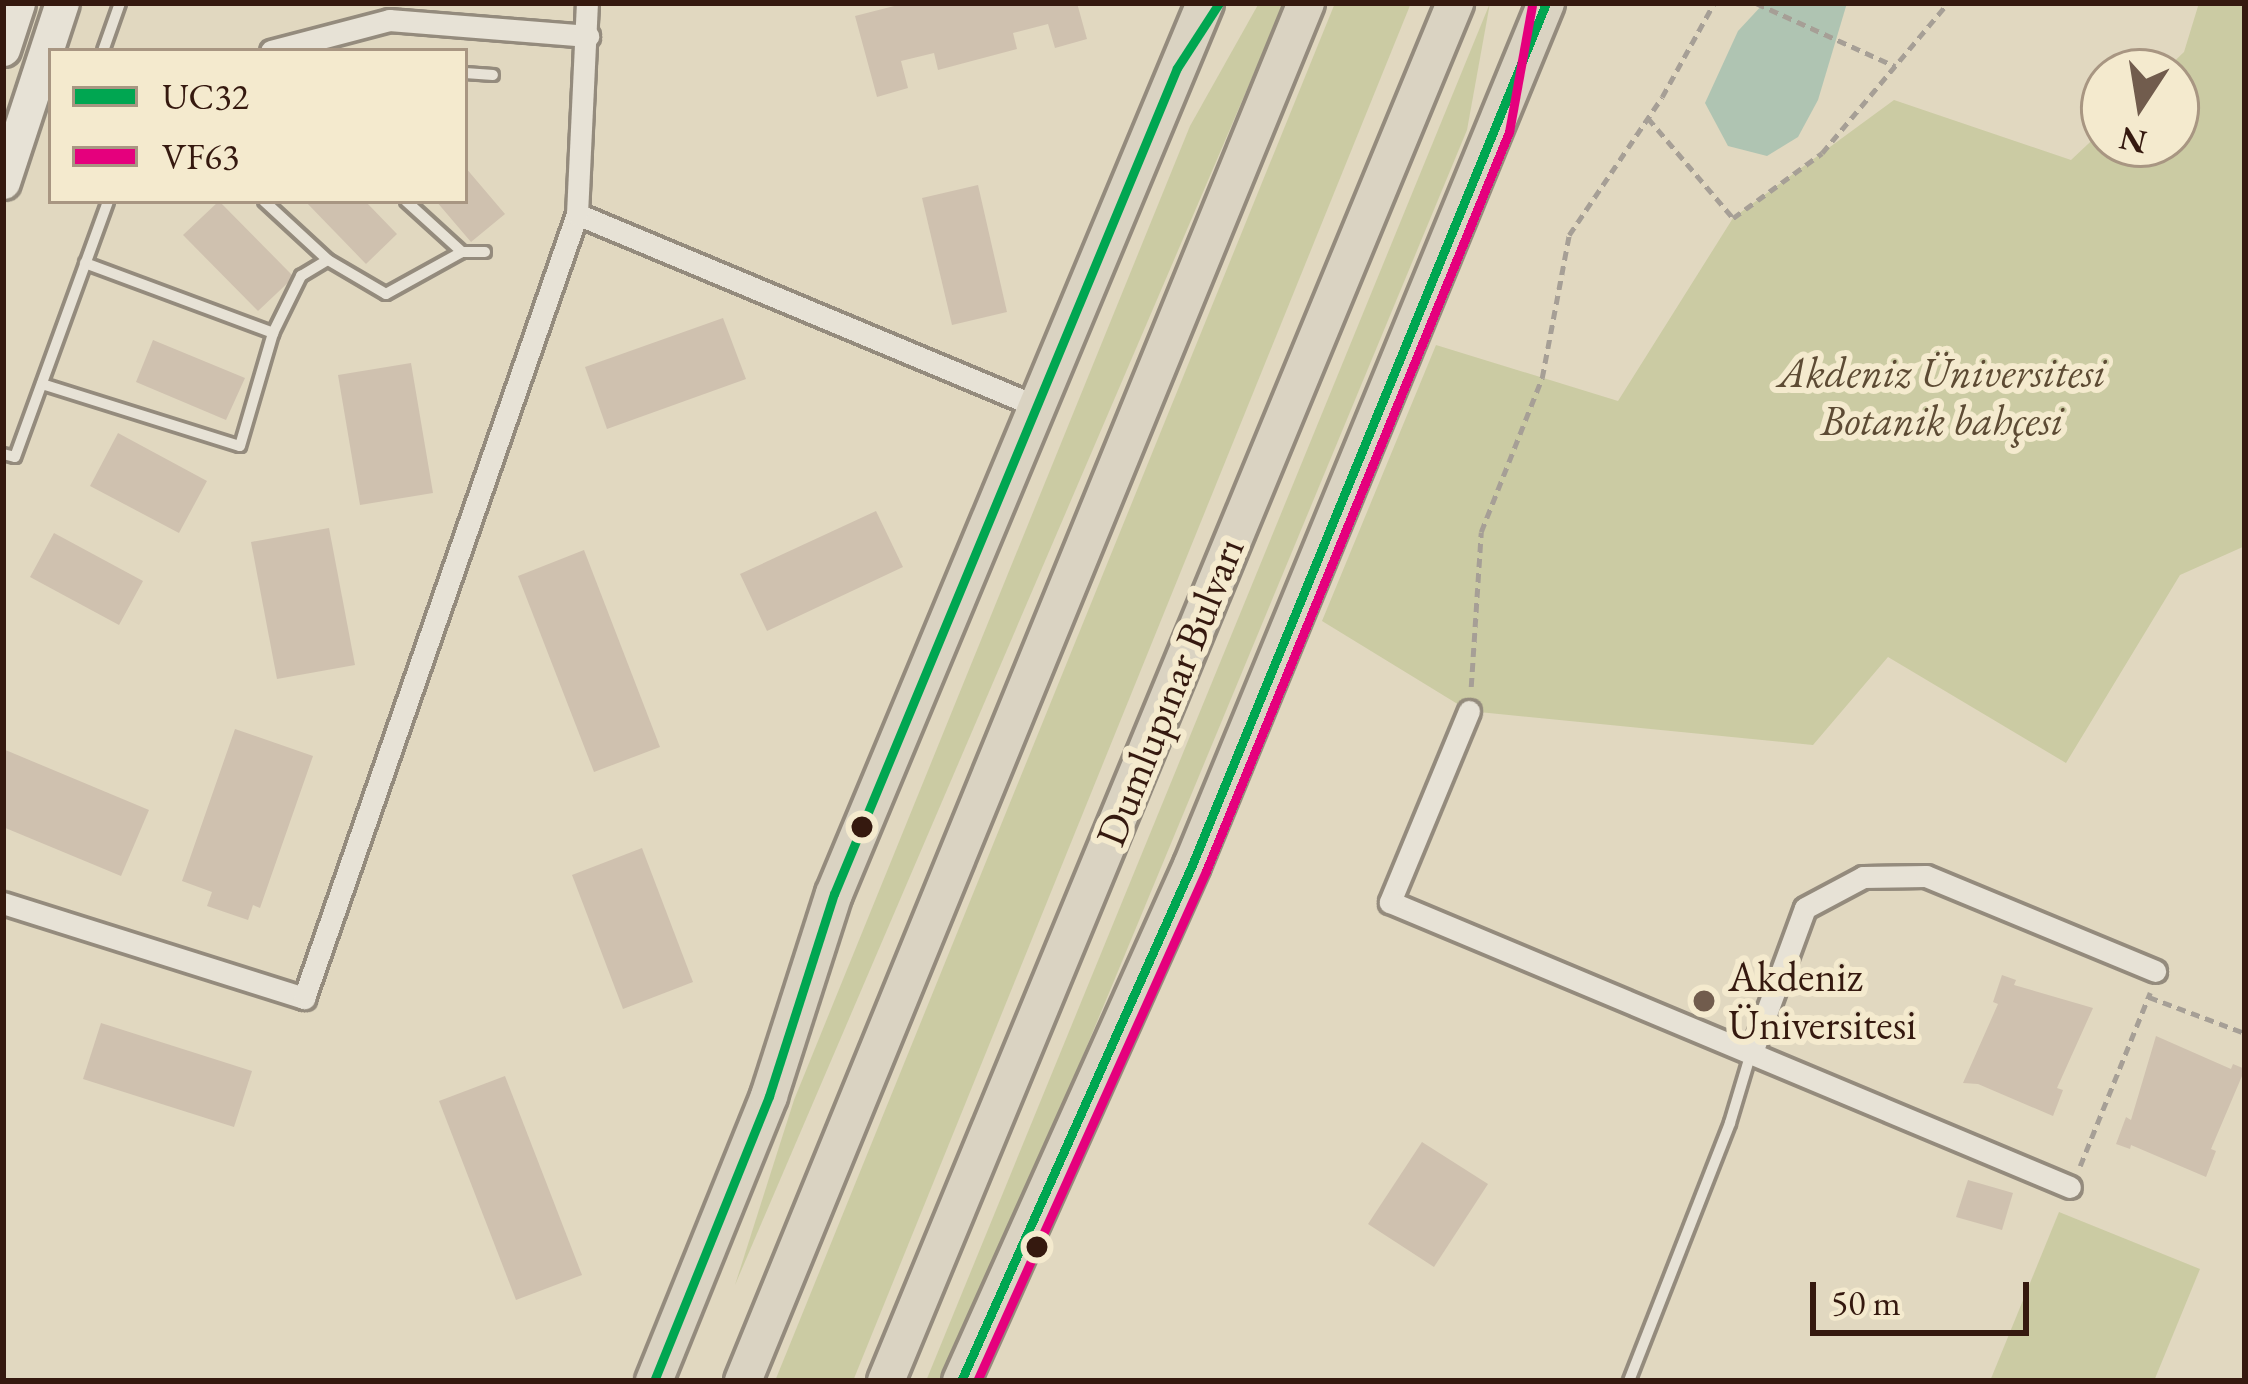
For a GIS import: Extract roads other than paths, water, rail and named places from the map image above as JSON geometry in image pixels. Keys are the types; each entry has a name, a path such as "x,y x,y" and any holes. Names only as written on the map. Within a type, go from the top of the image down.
{"main road":[{"path":"52,48 62,3"},
{"path":"654,1381 769,1096 834,894 1204,3"},
{"path":"1178,68 1219,3"},
{"path":"1496,126 1517,3"},
{"path":"961,1381 1192,865 1546,3"},
{"name":"Dumlupınar Bulvarı","path":"886,1381 1453,8"},
{"path":"743,1381 1303,9"},
{"path":"3,182 38,113 48,67"}],"street":[{"path":"3,903 304,998 577,214 587,3"},
{"path":"283,48 389,20 588,36"},
{"path":"577,214 1036,406"},
{"path":"1469,711 1390,902 2070,1187"},
{"path":"1751,1052 1804,908 1863,877 1926,876 2155,971"}],"lane":[{"path":"104,48 119,3"},
{"path":"468,73 493,75"},
{"path":"3,454 15,457 107,204"},
{"path":"267,204 328,260 386,294 462,252 485,252"},
{"path":"409,204 462,252"},
{"path":"42,384 240,446 272,333 301,276 328,260"},
{"path":"86,263 272,333"},
{"path":"1629,1381 1730,1123 1751,1052"}],"place":[{"name":"Akdeniz Üniversitesi","path":"1704,1001"}],"park label":[{"name":"Akdeniz Üniversitesi Botanik bahçesi","path":"1942,397"}]}
